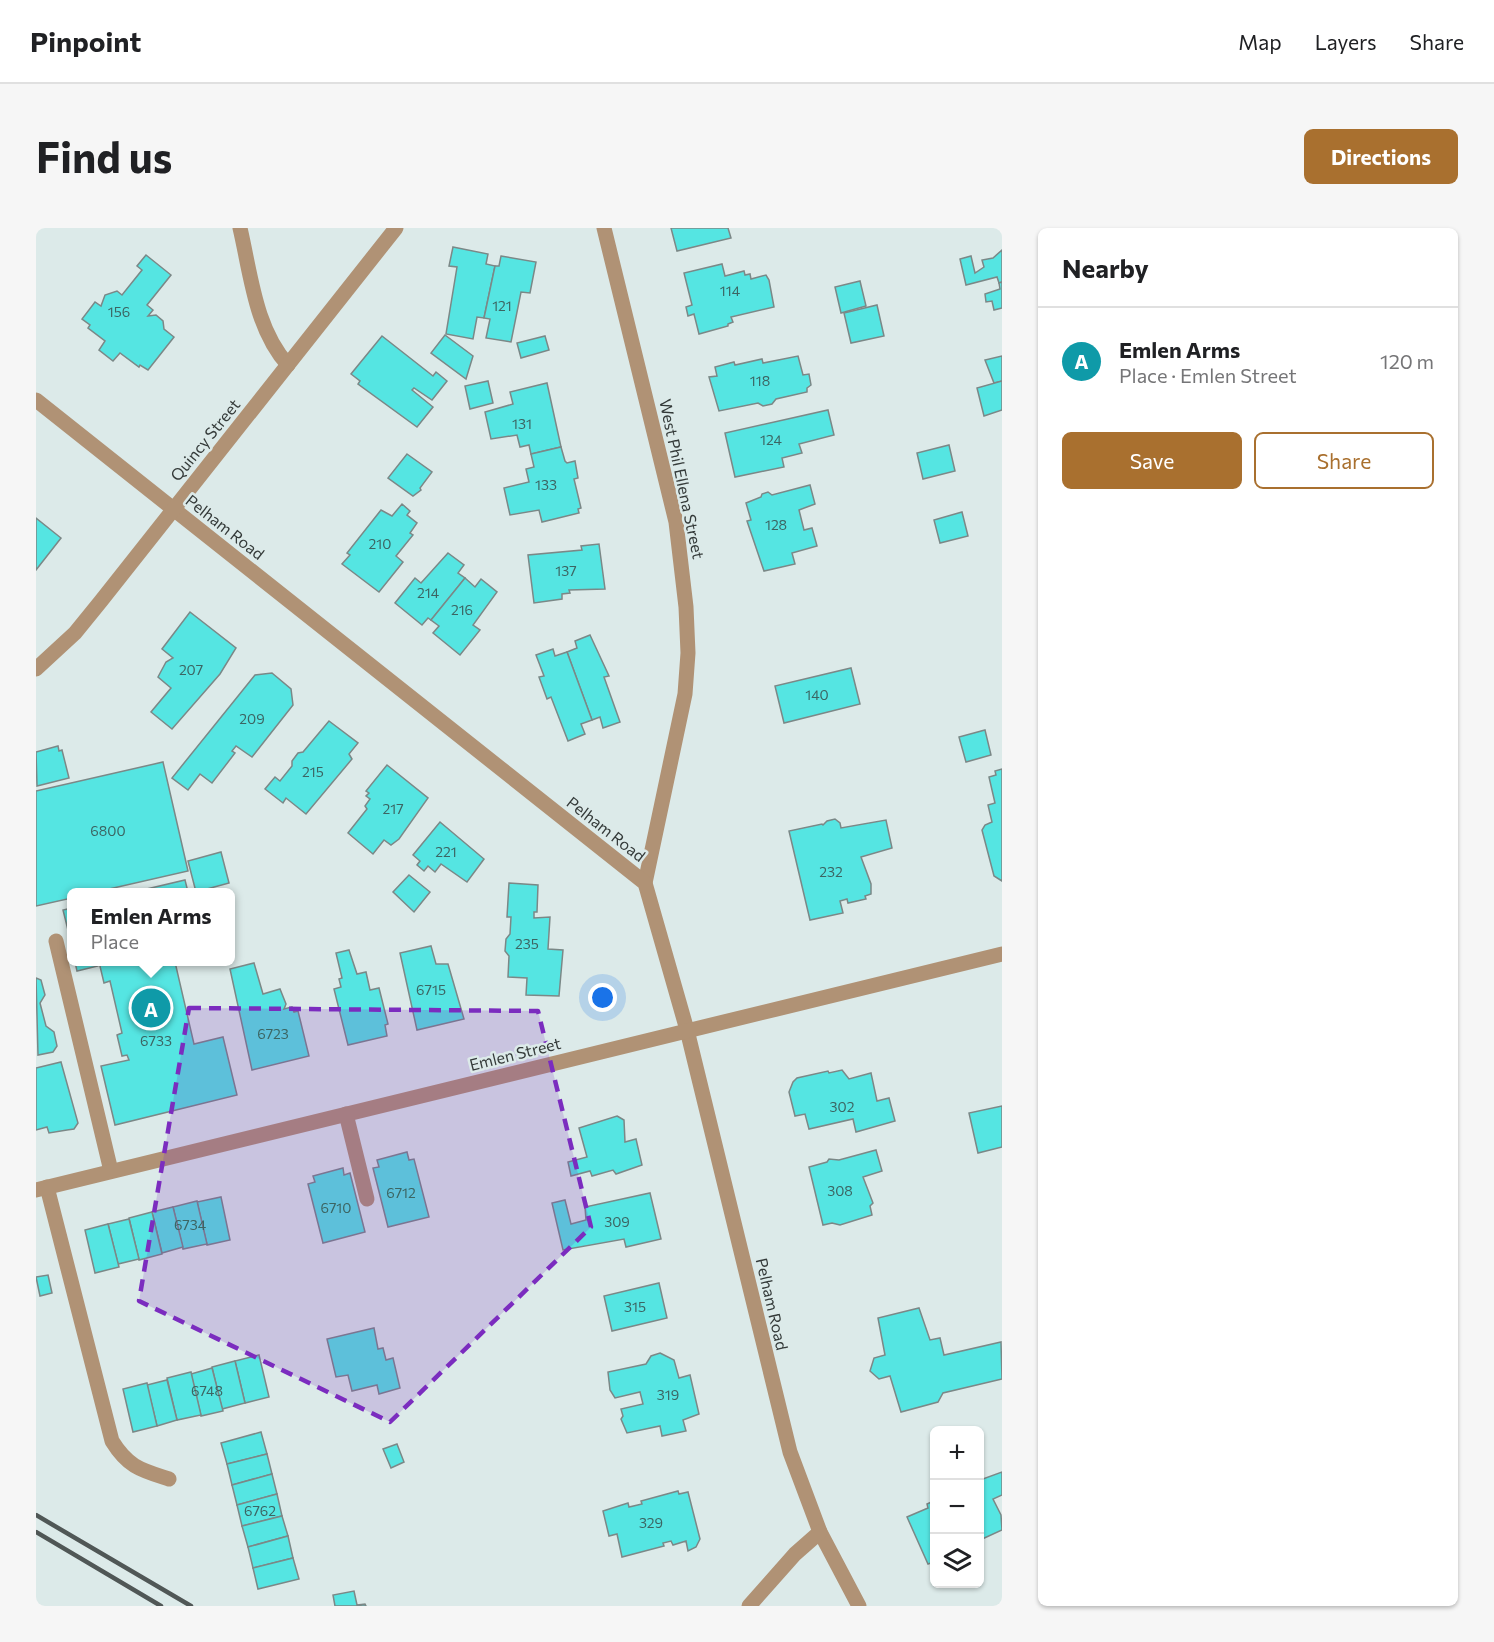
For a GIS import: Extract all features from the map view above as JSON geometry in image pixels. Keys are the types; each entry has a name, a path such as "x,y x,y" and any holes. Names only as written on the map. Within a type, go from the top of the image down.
{"street":[{"path":"240,228 262,324 271,343 288,365"},
{"name":"Quincy Street","path":"36,669 75,633 396,228"},
{"name":"West Phil Ellena Street","path":"604,228 676,522 687,608 688,653 685,694 645,883"},
{"name":"Pelham Road","path":"36,400 645,883 687,1030 781,1419 820,1532 859,1606"},
{"path":"56,941 111,1171"},
{"name":"Emlen Street","path":"41,1188 1002,954"},
{"path":"346,1114 367,1199"},
{"path":"41,1188 112,1441 123,1459 139,1470 169,1479"},
{"path":"749,1606 795,1554 820,1532"}],"highlighted area":[{"path":"189,1008 538,1011 591,1227 390,1422 139,1301"}],"building":[{"path":"671,228 728,228 731,238 677,251"},
{"path":"453,247 488,254 486,264 495,266 484,318 477,317 473,339 446,334 457,267 449,266"},
{"path":"1002,250 1002,282 999,283 997,277 966,285 960,259 971,256 975,273 984,267 982,260 993,258"},
{"path":"146,255 171,275 147,305 153,310 148,316 156,315 163,321 164,329 174,337 148,370 140,365 139,367 120,353 113,361 99,350 105,341 88,328 90,325 82,319 95,302 101,306 105,295 117,291 122,295 142,270 137,266"},
{"path":"501,256 536,262 530,293 521,292 511,342 486,338 490,319 484,318 495,266 499,266"},
{"path":"722,264 725,276 744,271 745,275 750,274 751,279 766,275 774,307 731,317 733,322 728,326 699,334 694,314 688,316 686,307 692,305 684,273"},
{"path":"860,281 866,306 841,313 835,287"},
{"path":"1002,282 1002,308 994,310 992,301 986,302 985,294 1000,289 999,283"},
{"path":"877,305 884,336 851,343 844,313"},
{"path":"445,335 473,356 466,379 431,353"},
{"path":"382,336 433,376 436,372 447,381 432,400 414,388 412,390 433,407 417,427 358,384 360,381 351,374"},
{"path":"545,336 549,350 521,358 517,343"},
{"path":"798,356 803,375 809,374 811,385 807,388 807,392 776,399 772,404 763,406 758,403 719,411 709,377 717,376 715,367 734,362 735,365 762,359 763,363"},
{"path":"1002,356 1002,381 994,383 985,360"},
{"path":"488,381 493,403 470,409 465,386"},
{"path":"1002,381 1002,410 984,416 977,388"},
{"path":"547,383 561,447 531,454 529,445 520,447 517,435 491,439 485,412 513,404 510,392"},
{"path":"828,410 834,435 799,444 802,453 782,458 784,467 735,477 725,433"},
{"path":"949,445 955,471 923,479 917,453"},
{"path":"561,447 567,463 575,461 578,478 574,479 581,508 578,509 579,513 542,522 539,510 510,515 504,488 529,482 526,469 534,467 531,454"},
{"path":"407,454 432,472 420,488 421,490 413,496 388,478"},
{"path":"810,485 815,504 799,510 804,530 812,528 817,546 792,553 795,564 764,571 747,521 751,520 746,503 768,492 772,495"},
{"path":"402,504 410,511 407,515 417,523 410,533 413,535 396,556 403,562 379,592 342,564 350,555 347,553 381,510 392,516"},
{"path":"962,512 968,536 940,543 934,520"},
{"path":"36,518 61,538 36,570"},
{"path":"599,544 605,589 569,590 570,593 562,594 562,599 534,603 528,555 582,550 581,546"},
{"path":"448,553 464,565 458,573 465,578 431,620 428,618 422,625 395,603 415,578 421,583"},
{"path":"465,578 475,587 481,579 497,592 473,625 480,630 460,655 433,633 439,626 431,620"},
{"path":"190,612 236,648 220,674 172,729 151,712 171,688 158,677 166,662 173,658 162,649"},
{"path":"590,635 609,676 604,677 620,722 603,728 600,717 592,720 567,652 577,648 575,641"},
{"path":"553,649 555,656 567,652 592,720 581,724 585,734 568,741 551,697 547,699 539,677 544,676 536,655"},
{"path":"851,668 860,704 784,723 775,686"},
{"path":"272,673 291,689 293,705 252,757 236,746 232,751 235,753 212,783 200,774 188,790 172,778 255,675"},
{"path":"329,721 358,743 349,754 352,759 306,814 286,798 283,803 265,789 275,777 280,781 292,766 292,761 298,753 303,752"},
{"path":"985,730 991,755 966,762 959,737"},
{"path":"58,746 59,751 62,750 69,778 37,786 36,752"},
{"path":"163,762 188,871 114,888 67,888 67,899 36,906 36,791"},
{"path":"387,765 428,798 399,839 391,845 384,840 373,854 348,833 367,809 365,806 370,799 366,796 369,793 366,791"},
{"path":"1002,769 1002,881 994,876 982,830 985,825 992,822 988,805 995,803 989,777 996,775 995,771"},
{"path":"835,819 840,823 841,828 886,820 892,848 861,857 871,884 871,894 865,896 866,899 848,903 847,899 840,901 843,913 810,920 789,831 823,825"},
{"path":"440,822 484,859 467,882 441,864 435,872 428,866 424,871 417,865 420,861 413,855"},
{"path":"221,852 229,883 211,888 195,888 188,861"},
{"path":"409,875 430,892 414,912 393,892"},
{"path":"185,880 187,888 151,888"},
{"path":"509,883 538,885 537,912 534,912 534,918 550,917 548,949 563,950 559,996 526,995 527,978 508,977 509,956 505,951 506,939 510,934 511,917 507,917"},
{"path":"67,909 67,926 63,910"},
{"path":"431,946 436,964 448,964 464,1019 417,1030 400,953"},
{"path":"349,950 357,974 366,972 370,990 379,988 388,1024 385,1025 387,1036 348,1045 334,989 341,987 339,979 342,978 336,953"},
{"path":"254,963 263,994 280,989 286,1004 284,1009 292,1007 294,1012 298,1011 309,1056 252,1070 230,969"},
{"path":"76,966 98,966 77,971"},
{"path":"100,966 176,966 194,1044 223,1037 237,1095 115,1125 101,1066 129,1060 127,1055 122,1056 117,1035 122,1033 110,981 104,983"},
{"path":"36,978 41,980 45,995 40,1003 46,1026 54,1032 57,1046 53,1052 38,1055"},
{"path":"61,1062 78,1123 74,1129 49,1133 47,1127 36,1130 36,1068"},
{"path":"842,1070 849,1079 871,1073 877,1101 889,1098 895,1121 856,1132 853,1119 809,1129 805,1114 795,1116 789,1092 797,1078"},
{"path":"1002,1106 1002,1147 978,1153 969,1113"},
{"path":"617,1116 624,1120 625,1142 636,1139 642,1165 616,1174 613,1170 592,1176 590,1171 571,1176 568,1162 587,1157 579,1128"},
{"path":"876,1150 882,1171 863,1177 873,1203 870,1206 872,1215 840,1225 832,1223 823,1225 809,1167 827,1162 829,1159 839,1160"},
{"path":"407,1152 409,1160 414,1159 429,1217 388,1227 373,1168 379,1167 377,1160"},
{"path":"343,1168 344,1175 350,1173 365,1232 323,1243 308,1184 315,1182 313,1176"},
{"path":"650,1193 661,1239 626,1247 624,1239 563,1250 552,1203 565,1200 571,1224 586,1220 585,1207"},
{"path":"221,1197 230,1240 207,1245 197,1202"},
{"path":"197,1201 207,1244 183,1249 173,1207"},
{"path":"173,1207 183,1247 162,1253 152,1212"},
{"path":"152,1212 162,1254 139,1260 129,1218"},
{"path":"129,1219 139,1259 118,1264 108,1224"},
{"path":"108,1224 119,1267 95,1273 85,1230"},
{"path":"48,1275 52,1293 40,1296 36,1277"},
{"path":"659,1283 667,1318 612,1331 604,1296"},
{"path":"919,1308 930,1340 940,1338 944,1355 1001,1342 1002,1379 943,1393 938,1402 901,1412 890,1376 879,1379 870,1371 874,1358 885,1355 878,1318"},
{"path":"374,1328 378,1349 383,1348 386,1360 393,1358 400,1388 379,1394 377,1385 352,1391 348,1375 336,1377 327,1339"},
{"path":"660,1353 674,1360 679,1378 690,1375 699,1414 683,1420 686,1431 662,1436 660,1426 627,1433 621,1419 623,1416 621,1409 643,1404 640,1392 615,1398 610,1390 608,1372 646,1364 651,1356"},
{"path":"259,1355 269,1397 245,1403 235,1361"},
{"path":"235,1361 245,1403 222,1409 212,1367"},
{"path":"212,1368 223,1411 201,1416 191,1374"},
{"path":"191,1372 201,1415 177,1420 167,1378"},
{"path":"167,1380 177,1420 157,1426 147,1385"},
{"path":"147,1383 157,1426 133,1432 123,1389"},
{"path":"261,1432 267,1454 227,1464 221,1443"},
{"path":"397,1444 404,1462 391,1468 383,1449"},
{"path":"267,1454 272,1474 232,1485 227,1464"},
{"path":"1002,1472 1002,1495 993,1499 1001,1515 1002,1530 984,1538 984,1480"},
{"path":"272,1474 277,1494 237,1505 232,1485"},
{"path":"678,1491 679,1494 688,1492 700,1539 696,1547 688,1551 686,1541 673,1545 671,1541 663,1543 664,1546 622,1557 617,1534 609,1536 603,1511 628,1503 629,1507 642,1504 641,1501"},
{"path":"277,1494 282,1516 242,1526 237,1505"},
{"path":"930,1503 930,1563 928,1564 907,1517 928,1508 927,1504"},
{"path":"282,1516 288,1536 248,1547 242,1526"},
{"path":"288,1536 293,1558 253,1568 248,1547"},
{"path":"293,1558 299,1579 258,1589 253,1568"},
{"path":"354,1591 357,1605 365,1604 366,1606 335,1606 333,1595"}],"railway":[{"path":"36,1515 191,1606"},
{"path":"36,1532 161,1606"}],"place":[{"name":"Emlen Arms","path":"151,1008"}]}
